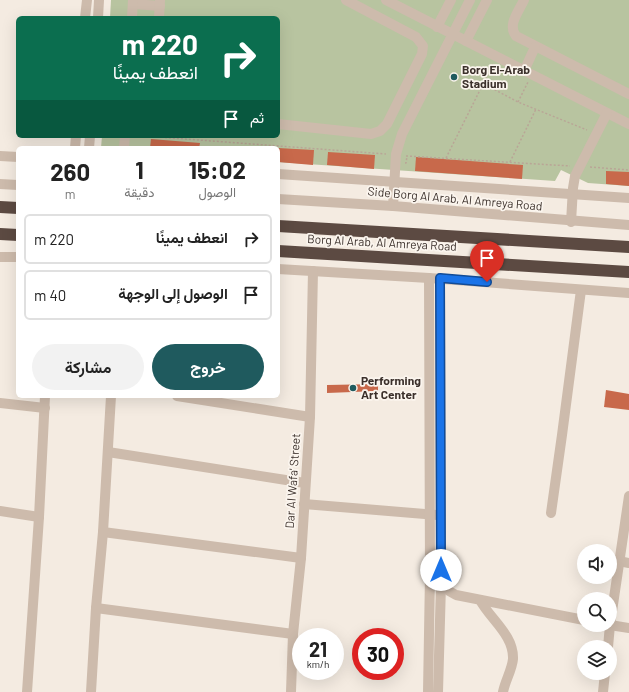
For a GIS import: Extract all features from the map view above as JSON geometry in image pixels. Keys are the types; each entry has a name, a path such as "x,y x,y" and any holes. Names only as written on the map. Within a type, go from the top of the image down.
{"highway":[{"path":"0,207 16,208"},
{"name":"Borg Al Arab, Al Amreya Road","path":"280,226 629,247"},
{"path":"0,234 16,235"},
{"name":"Borg Al Arab, Al Amreya Road","path":"280,251 629,272"}],"street":[{"path":"85,16 87,0"},
{"path":"98,16 99,0"},
{"path":"280,124 371,134 380,131 387,124 422,54 423,46 416,37 346,0"},
{"path":"386,0 629,124"},
{"path":"437,27 451,0"},
{"path":"393,206 396,154 402,134 470,0"},
{"path":"466,41 487,0"},
{"path":"524,0 512,23 512,30 516,36 629,94"},
{"path":"132,16 133,2 160,3 159,16"},
{"path":"528,73 535,47"},
{"path":"571,222 572,194 575,176 608,113"},
{"path":"0,156 16,157"},
{"path":"280,174 629,198"},
{"path":"0,184 16,185"},
{"name":"Side Borg Al Arab, Al Amreya Road","path":"280,199 393,206 571,222 629,225"},
{"path":"0,257 16,257"},
{"path":"280,269 440,278 629,293"},
{"name":"Dar Al Wafa' Street","path":"294,628 301,558 310,417 313,271"},
{"path":"429,278 429,358 435,515 441,584 438,692"},
{"path":"428,692 430,575 435,515 440,358 440,278"},
{"path":"550,513 564,427 581,290"},
{"path":"429,358 440,358"},
{"path":"27,692 39,517 45,398"},
{"path":"91,692 111,398"},
{"path":"190,398 310,417"},
{"path":"0,403 45,408"},
{"path":"108,452 305,483"},
{"path":"617,594 624,562 629,496"},
{"path":"304,504 435,515"},
{"path":"0,511 39,517"},
{"path":"103,532 301,558"},
{"path":"430,575 456,595 577,619"},
{"path":"480,600 488,614 504,632 512,652 512,666 503,692"},
{"path":"96,608 292,634"},
{"path":"617,626 629,628"},
{"name":"Dar Al Wafa' Street","path":"291,692 292,663"},
{"path":"603,692 604,680"}],"path":[{"path":"446,158 497,57"},
{"path":"518,102 528,73"},
{"path":"484,84 518,102 596,134"},
{"path":"510,162 536,109"}],"green space":[{"name":"Borg El-Arab Stadium","path":"111,0 629,0 629,186 588,183 561,170 555,181 280,162 280,146 101,146 102,138 280,138 280,16 110,16"}],"building":[{"path":"151,139 200,143 199,146 150,146"},
{"path":"280,148 314,150 313,165 280,162"},
{"path":"328,152 375,155 374,169 327,165"},
{"path":"416,157 523,165 522,179 415,171"},
{"path":"606,171 629,172 629,186 606,184"},
{"name":"Performing Art Center","path":"378,384 378,391 327,393 327,385"},
{"path":"606,390 629,394 629,410 604,407"}],"place":[{"name":"Borg El-Arab Stadium","path":"454,77"},
{"name":"Performing Art Center","path":"353,388"}],"route":[{"path":"441,570 440,278 487,282"}]}
